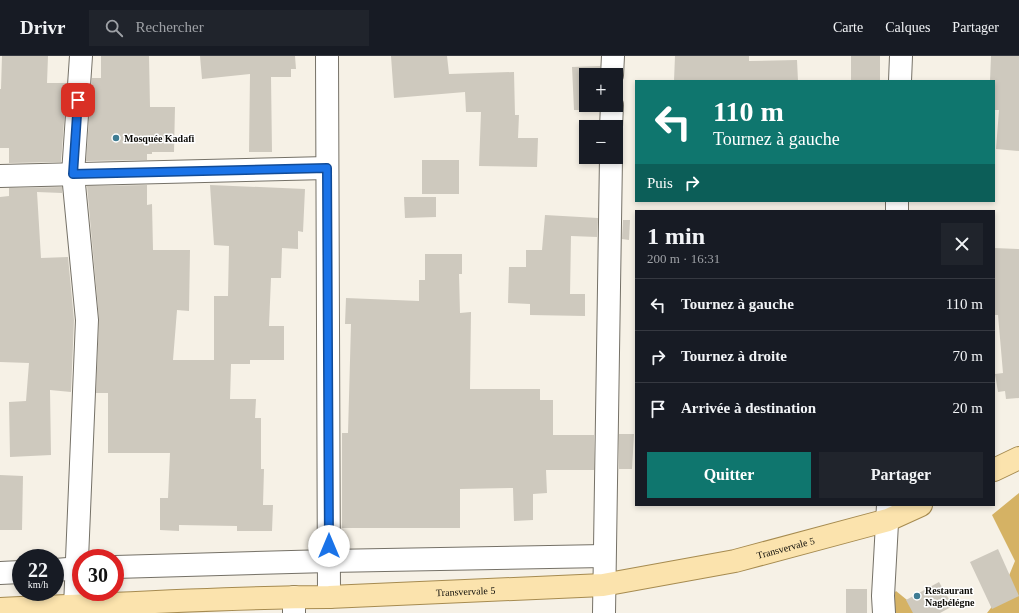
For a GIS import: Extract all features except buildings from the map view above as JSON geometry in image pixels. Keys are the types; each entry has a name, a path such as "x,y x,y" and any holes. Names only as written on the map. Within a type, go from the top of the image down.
{"main road":[{"path":"995,470 1019,458"},
{"name":"Transvervale 5","path":"0,609 294,605 329,597 603,584 735,561 888,513 917,506"}],"street":[{"path":"80,549 87,320 73,174 81,56"},
{"path":"327,56 329,597"},
{"path":"612,68 613,56"},
{"path":"900,80 901,56"},
{"path":"604,613 603,584 611,164"},
{"path":"0,176 327,168"},
{"path":"884,613 883,596 888,513"},
{"path":"124,568 329,561 604,556"},
{"path":"0,573 12,572"},
{"path":"75,607 76,601"}],"shaded area":[{"path":"1019,493 1019,613 987,613 1001,595 1015,561 992,515"},
{"path":"896,591 923,613 878,613"}],"place":[{"name":"Mosquée Kadafi","path":"116,138"},
{"name":"Restaurant Nagbélégne","path":"917,596"}],"route":[{"path":"78,100 73,174 327,168 329,546"}]}
